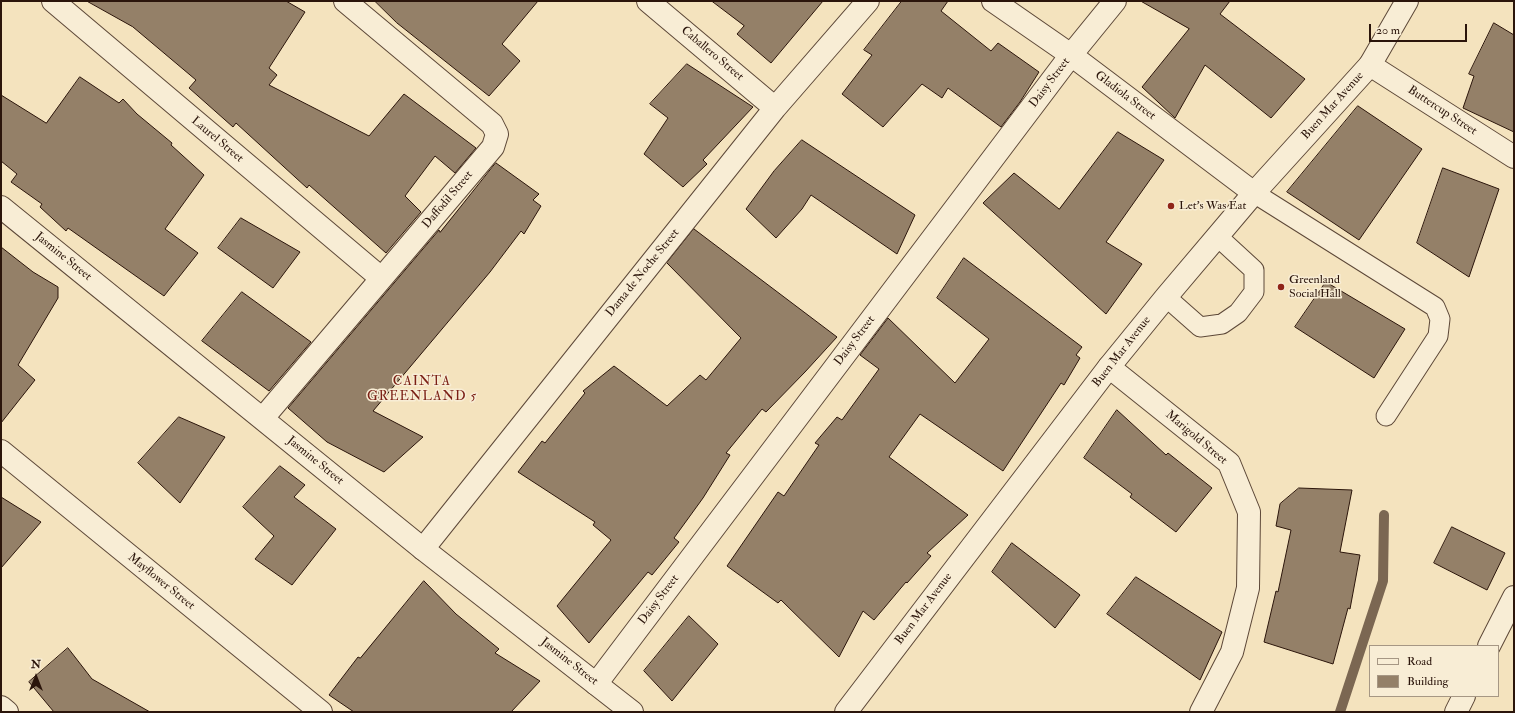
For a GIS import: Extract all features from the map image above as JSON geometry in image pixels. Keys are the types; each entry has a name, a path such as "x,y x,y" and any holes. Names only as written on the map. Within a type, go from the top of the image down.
{"street":[{"name":"Laurel Street","path":"53,1 381,278"},
{"name":"Daffodil Street","path":"263,418 493,147 497,134 492,124 345,1"},
{"name":"Caballero Street","path":"648,1 775,108"},
{"name":"Dama de Noche Street","path":"423,549 775,108 868,1"},
{"name":"Gladiola Street","path":"993,1 1071,55 1254,193"},
{"name":"Daisy Street","path":"596,684 1071,55 1115,1"},
{"name":"Buen Mar Avenue","path":"846,712 1109,367 1216,236 1370,65 1408,1"},
{"name":"Buttercup Street","path":"1370,65 1514,157"},
{"name":"Jasmine Street","path":"1,207 423,549 632,712"},
{"name":"Marigold Street","path":"1109,367 1229,463 1249,512 1248,588 1232,652 1201,712"},
{"name":"Mayflower Street","path":"1,451 321,712"},
{"path":"1490,645 1514,597"},
{"path":"1456,712 1464,697"},
{"path":"1,707 7,712"}],"lane":[{"path":"1254,193 1435,307 1440,318 1438,336 1386,416"},
{"path":"1166,297 1200,327 1222,324 1238,313 1254,292 1254,270 1216,236"}],"building":[{"path":"87,1 286,1 305,12 269,68 277,75 269,85 369,136 404,94 476,148 455,173 435,156 405,196 421,212 386,253 309,185 307,188 236,123 233,127 189,88 196,80 133,27"},
{"path":"375,1 538,1 502,44 520,61 489,96 397,23"},
{"path":"712,1 823,1 771,63 737,34 744,26"},
{"path":"902,1 948,1 941,11 991,51 998,43 1039,72 1020,102 1001,127 948,88 942,98 922,84 883,127 842,94 872,55 864,50"},
{"path":"1141,1 1230,1 1220,14 1305,79 1271,118 1205,65 1175,118 1142,87 1189,29"},
{"path":"1494,23 1514,35 1514,132 1463,108 1474,76 1469,74"},
{"path":"687,64 753,107 703,160 707,164 683,187 644,154 668,118 650,104"},
{"path":"80,77 119,103 123,99 137,114 172,143 171,145 204,175 165,229 198,253 164,296 68,228 66,231 40,207 42,204 11,182 17,174 1,161 1,95 46,123"},
{"path":"1358,106 1422,149 1359,240 1287,192"},
{"path":"1118,132 1164,160 1106,242 1142,264 1106,314 983,203 1014,173 1059,209"},
{"path":"802,140 915,215 897,254 811,195 802,209 776,238 746,209 774,171"},
{"path":"496,163 539,194 533,200 541,206 524,234 521,231 490,272 373,411 423,437 384,472 327,442 288,408 439,230 440,232"},
{"path":"1443,168 1499,189 1469,277 1417,243"},
{"path":"241,218 300,252 273,288 218,248"},
{"path":"694,229 837,337 766,412 762,409 726,453 730,455 703,498 674,538 679,542 652,575 648,572 589,643 557,606 611,540 593,525 595,522 518,472 542,441 545,443 585,393 583,391 614,366 667,406 700,375 706,380 741,338 667,263"},
{"path":"1,247 33,272 58,287 58,298 18,365 35,380 1,423"},
{"path":"964,258 1082,347 1076,355 1080,358 1064,385 1061,383 1003,471 920,414 889,457 968,515 927,553 931,556 907,583 906,582 874,620 863,611 839,657 781,600 778,603 727,566 778,492 784,496 819,445 815,443 837,417 842,420 879,369 860,355 888,318 955,383 989,339 937,298"},
{"path":"1326,282 1405,329 1374,378 1295,327"},
{"path":"242,292 311,342 269,391 202,341"},
{"path":"1117,410 1166,455 1168,453 1212,488 1176,532 1130,497 1132,494 1084,458"},
{"path":"179,417 225,437 180,503 138,463"},
{"path":"280,466 305,485 294,497 336,529 292,585 255,559 274,536 243,507"},
{"path":"1299,488 1352,490 1340,552 1360,555 1350,609 1348,608 1333,664 1264,642 1276,591 1278,592 1291,530 1276,526 1280,504"},
{"path":"1,497 41,522 1,568"},
{"path":"1452,527 1505,553 1487,590 1434,563"},
{"path":"1012,543 1080,595 1055,628 992,572"},
{"path":"1136,577 1222,632 1200,680 1107,614"},
{"path":"424,581 456,614 499,649 495,653 540,681 511,712 354,712 329,695 358,657 360,658"},
{"path":"689,616 718,644 672,701 644,671"},
{"path":"68,648 92,679 150,712 54,712 29,682"}],"waterway":[{"path":"1340,712 1383,581 1384,515"}],"place":[{"name":"Let's Was Eat","path":"1171,206"},
{"name":"Greenland Social Hall","path":"1281,287"}],"district":[{"name":"CAINTA GREENLAND 5","path":"422,390"}]}
